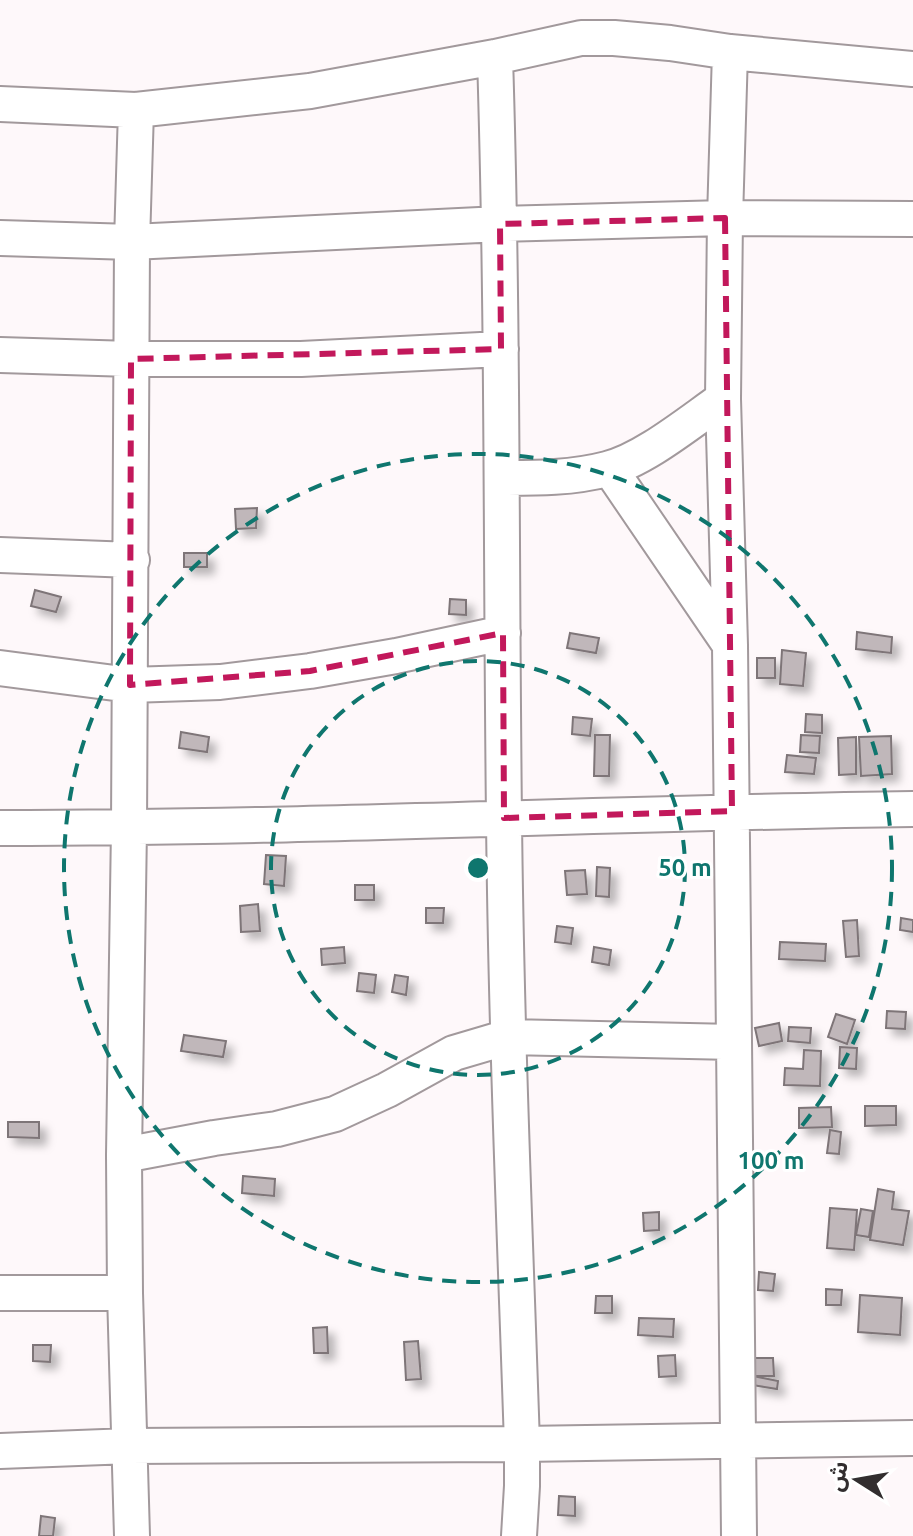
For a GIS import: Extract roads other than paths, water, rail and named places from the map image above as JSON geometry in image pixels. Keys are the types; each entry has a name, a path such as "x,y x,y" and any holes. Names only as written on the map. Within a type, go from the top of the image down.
{"street":[{"path":"0,104 136,110 310,91 581,38 670,43 730,52 913,69"},
{"path":"730,52 723,399 730,645 739,1536"},
{"path":"495,57 500,224 508,1037 522,1444 519,1536"},
{"path":"132,1536 124,1155 132,560 132,242 136,110"},
{"path":"0,238 132,242 500,224 725,218 913,219"},
{"path":"0,355 301,359 501,349"},
{"path":"502,478 580,475 610,469 643,453 723,399"},
{"path":"610,469 730,645"},
{"path":"0,555 132,560"},
{"path":"0,668 130,685 220,682 310,671 503,633"},
{"path":"0,828 129,828 913,809"},
{"path":"124,1155 277,1129 335,1114 454,1053 508,1037 734,1042"},
{"path":"0,1293 125,1293"},
{"path":"0,1451 130,1446 913,1438"}]}
